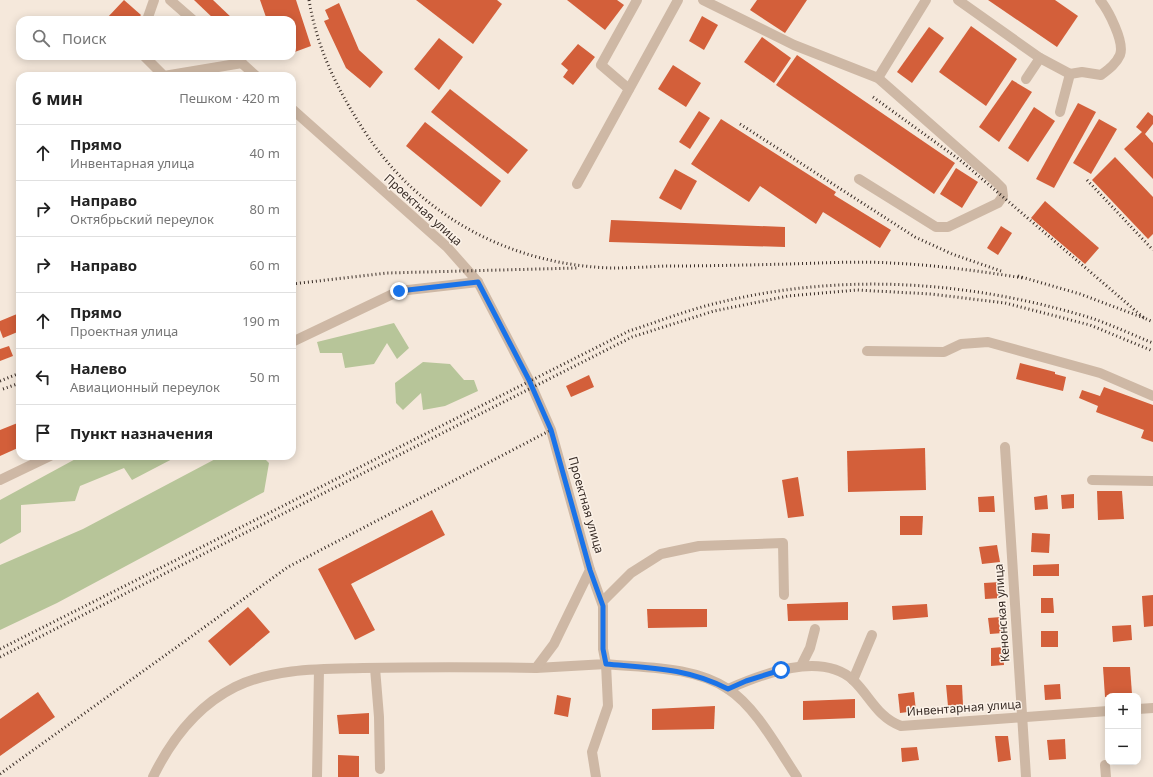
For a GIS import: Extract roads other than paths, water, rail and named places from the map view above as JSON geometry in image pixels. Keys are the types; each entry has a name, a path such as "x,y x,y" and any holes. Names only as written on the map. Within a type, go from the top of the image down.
{"street":[{"path":"148,16 154,0"},
{"path":"170,0 188,16"},
{"path":"629,89 601,65 637,0"},
{"path":"577,184 678,0"},
{"path":"703,0 794,45 878,78 995,181 1002,188 1004,196 998,203 948,227 936,228 859,179"},
{"path":"878,78 926,0"},
{"path":"958,0 1040,58 1070,74 1082,72 1101,75 1113,66 1121,54 1118,34 1100,0"},
{"path":"1026,80 1040,58"},
{"path":"148,60 160,72"},
{"path":"239,60 252,72"},
{"path":"188,72 242,63"},
{"path":"1060,112 1070,74"},
{"name":"Проектная улица","path":"296,113 447,247 478,282 529,380 551,430 590,570 554,644 536,668"},
{"path":"296,340 399,291 478,282"},
{"path":"867,351 944,352 961,344 988,342 1100,373 1153,396"},
{"name":"Кенонская улица","path":"1004,447 1026,777"},
{"path":"0,480 42,460"},
{"path":"1092,480 1153,481"},
{"path":"602,602 631,574 661,554 699,546 783,543 784,595"},
{"path":"590,570 602,602 603,649 606,664 608,706 592,752 596,777"},
{"path":"801,666 810,648 815,629"},
{"path":"853,680 872,635"},
{"path":"153,777 182,729 206,705 236,687 271,675 302,670 412,666 536,668 606,664 680,670 711,680 728,689 752,712 797,777"},
{"name":"Инвентарная улица","path":"728,689 746,681 801,666 828,669 843,673 853,680 888,721 901,726 1105,711"},
{"path":"375,668 379,718 380,769"},
{"path":"317,777 319,670"},
{"path":"1141,709 1153,708"},
{"path":"1106,765 1106,777"}],"railway":[{"path":"309,0 317,35 329,68 363,129 385,160 410,186 438,210 469,229 502,245 536,257 572,264 610,268 879,262 941,267 1023,278"},
{"path":"873,97 960,160 1144,318 1153,322"},
{"path":"740,124 915,237 952,254 1001,271"},
{"path":"1087,180 1153,250"},
{"path":"296,284 387,273 577,268"},
{"path":"1018,276 1080,294 1144,318"},
{"path":"0,649 629,331 713,304 760,294 808,287 855,284 950,288 997,295 1044,305 1091,318 1153,343"},
{"path":"0,657 632,337 714,311 788,296 857,290 931,294 1005,303 1090,325 1153,351"},
{"path":"0,381 16,375"},
{"path":"3,389 16,384"},
{"path":"0,774 288,567 551,430"}]}
